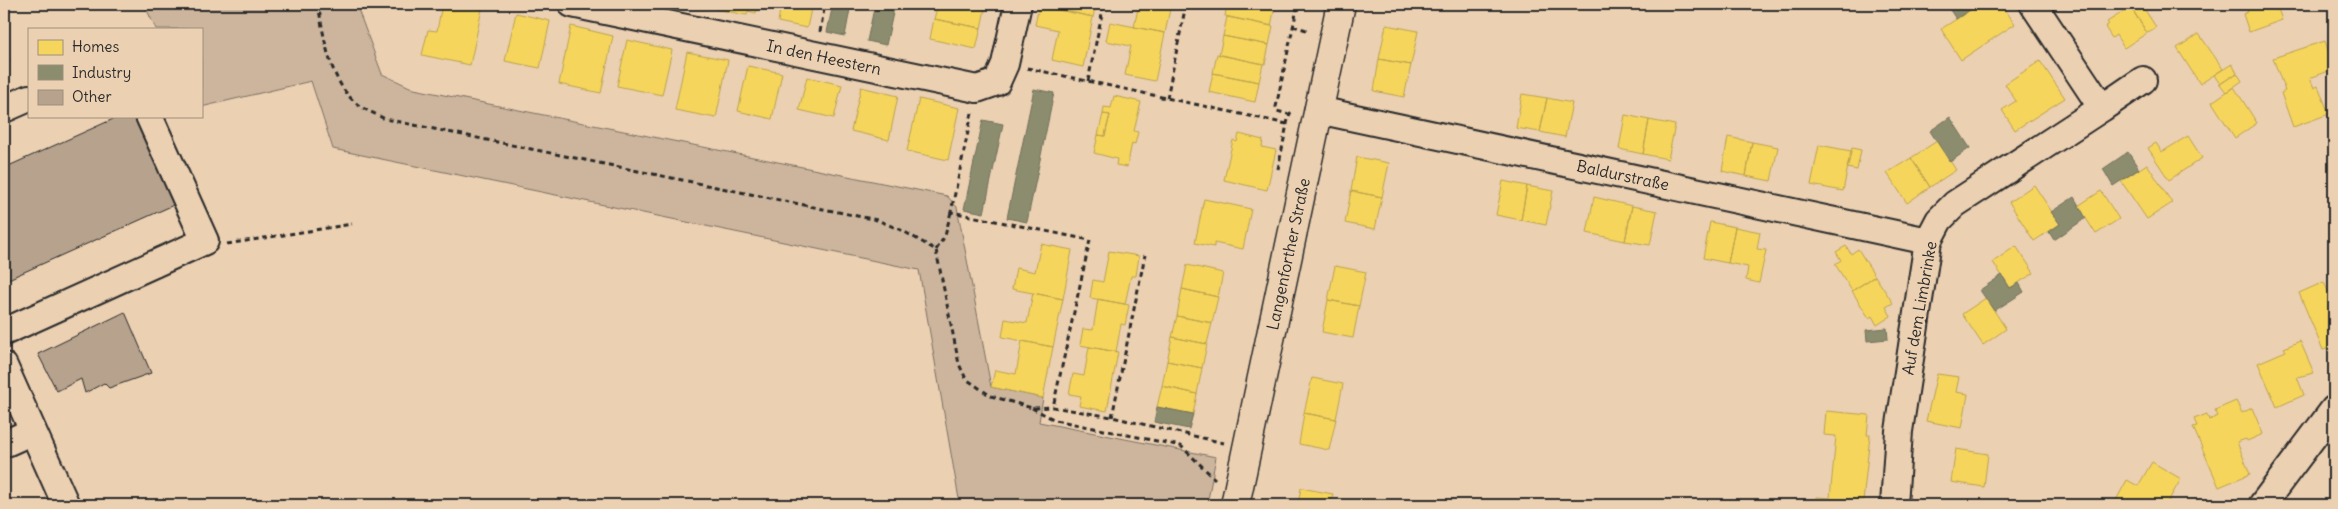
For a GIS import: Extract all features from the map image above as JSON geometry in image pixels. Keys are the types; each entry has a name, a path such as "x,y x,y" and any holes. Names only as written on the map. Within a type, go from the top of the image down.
{"main road":[{"name":"Langenforther Straße","path":"1235,505 1341,4"}],"street":[{"name":"In den Heestern","path":"572,4 977,89"},
{"path":"977,89 997,82 1005,64 1018,4"},
{"path":"2033,4 2102,108"},
{"name":"Auf dem Limbrinke","path":"1894,505 1899,431 1928,241 1939,220 1955,204 2143,80"},
{"path":"4,109 28,98"},
{"name":"Baldurstraße","path":"1318,110 1928,241"},
{"path":"4,332 205,240 150,118"},
{"path":"4,366 66,505"},
{"path":"2262,505 2334,409"},
{"path":"4,444 33,432"}],"path":[{"path":"318,4 326,46 338,82 357,104 384,119 877,220 903,230 936,250"},
{"path":"1088,81 1104,4"},
{"path":"1166,98 1186,4"},
{"path":"1289,114 1277,111 1276,107 1298,4"},
{"path":"1293,26 1310,31"},
{"path":"1005,64 1287,124"},
{"path":"977,89 945,236 936,250 959,364 966,378 991,396 1032,408 1055,420 1181,446 1217,482"},
{"path":"951,212 1090,240 1053,406"},
{"path":"205,240 217,246 352,224"},
{"path":"1112,417 1145,255"},
{"path":"1032,408 1053,406 1112,417 1225,443"}],"shaded area":[{"path":"144,4 356,4 382,74 414,89 947,196 957,207 991,387 1043,398 1039,422 1216,457 1207,505 960,505 919,270 333,149 311,81 202,107 202,28 156,28"}],"building: Homes":[{"path":"442,4 457,4 482,9 470,65 422,55 428,30 437,31"},
{"path":"715,4 758,4 756,13 748,11 747,15 715,9"},
{"path":"781,4 812,4 807,28 778,22"},
{"path":"938,4 959,4 985,9 981,28 934,19"},
{"path":"959,4 986,4 985,9"},
{"path":"1063,4 1096,4 1093,17 1062,10"},
{"path":"1139,4 1171,4 1165,33 1134,27"},
{"path":"1227,4 1264,4 1275,6 1271,26 1225,16"},
{"path":"1980,4 1983,9 1991,4 2001,4 2015,24 1961,60 1941,29"},
{"path":"2141,4 2156,27 2147,33 2131,8"},
{"path":"2245,4 2273,4 2276,10 2278,9 2282,20 2249,32 2243,14 2248,12"},
{"path":"1039,6 1093,17 1083,67 1052,60 1058,30 1035,25"},
{"path":"2131,7 2147,33 2124,48 2116,35 2112,38 2105,27 2109,24 2107,22"},
{"path":"516,13 550,21 540,68 505,61"},
{"path":"1227,17 1273,26 1269,45 1223,36"},
{"path":"934,19 981,28 976,49 930,39"},
{"path":"1110,22 1165,33 1155,81 1125,75 1131,46 1106,41"},
{"path":"1386,25 1418,31 1411,65 1379,59"},
{"path":"571,26 613,36 601,93 559,84"},
{"path":"2199,34 2223,69 2200,84 2177,48"},
{"path":"1223,36 1269,45 1265,64 1219,55"},
{"path":"627,40 672,50 662,95 617,86"},
{"path":"2325,41 2334,69 2310,78 2314,88 2318,86 2329,114 2293,127 2281,93 2285,91 2273,58"},
{"path":"687,52 728,60 716,118 675,110"},
{"path":"1217,54 1263,64 1259,82 1213,73"},
{"path":"1379,59 1411,65 1404,97 1374,91"},
{"path":"2040,61 2065,98 2015,130 2002,110 2016,101 2005,84"},
{"path":"2232,64 2237,73 2220,84 2214,75"},
{"path":"748,66 782,73 772,119 738,111"},
{"path":"1213,73 1259,82 1255,102 1209,92"},
{"path":"2237,73 2242,81 2226,92 2220,84"},
{"path":"807,77 842,85 834,118 799,110"},
{"path":"861,87 898,96 889,140 851,131"},
{"path":"2234,87 2257,123 2235,138 2212,102"},
{"path":"1522,94 1547,98 1540,132 1516,128"},
{"path":"1114,96 1141,102 1134,131 1138,132 1135,144 1132,143 1127,167 1116,165 1117,159 1094,153 1098,135 1105,136 1110,115 1103,114 1104,107 1111,108"},
{"path":"1547,98 1572,103 1565,137 1540,132"},
{"path":"919,99 959,108 948,160 907,151"},
{"path":"1103,114 1110,115 1105,136 1098,135"},
{"path":"1625,115 1649,120 1643,154 1619,149"},
{"path":"1649,120 1675,125 1668,159 1643,154"},
{"path":"1239,134 1263,140 1262,147 1276,150 1267,190 1224,180 1233,140 1237,142"},
{"path":"2188,136 2202,158 2169,180 2148,148 2156,143 2162,152"},
{"path":"1728,137 1752,142 1746,176 1722,171"},
{"path":"1937,141 1956,170 1930,187 1911,158"},
{"path":"1752,142 1778,147 1771,181 1746,176"},
{"path":"1819,145 1851,151 1843,191 1811,185"},
{"path":"1852,148 1861,150 1857,170 1847,168"},
{"path":"1357,157 1389,163 1382,197 1351,191"},
{"path":"1911,158 1930,187 1907,203 1887,173"},
{"path":"2147,164 2172,203 2147,219 2121,181"},
{"path":"1503,181 1527,186 1521,220 1496,215"},
{"path":"2034,185 2060,224 2034,241 2009,202"},
{"path":"1527,186 1553,191 1546,225 1521,220"},
{"path":"1351,191 1382,197 1375,229 1345,223"},
{"path":"2101,191 2119,219 2096,234 2078,206"},
{"path":"1594,197 1632,206 1625,241 1587,233"},
{"path":"1204,199 1251,209 1243,249 1214,243 1214,247 1195,243"},
{"path":"1632,206 1657,211 1650,245 1625,241"},
{"path":"1710,222 1735,227 1728,263 1703,258"},
{"path":"1735,227 1760,232 1757,249 1766,250 1759,283 1746,280 1748,267 1728,263"},
{"path":"1041,244 1072,250 1063,299 1012,289 1016,268 1035,272"},
{"path":"1846,246 1851,254 1858,249 1875,276 1852,291 1835,264 1841,260 1836,252"},
{"path":"2016,246 2034,273 2010,288 1993,262"},
{"path":"1109,251 1139,256 1136,276 1131,276 1125,304 1090,298 1093,280 1103,282"},
{"path":"1187,265 1223,273 1218,297 1182,289"},
{"path":"1335,266 1366,272 1359,306 1328,300"},
{"path":"1875,276 1893,303 1886,307 1891,316 1877,325 1872,316 1869,318 1852,291"},
{"path":"2324,282 2328,291 2334,288 2334,346 2323,350 2299,293"},
{"path":"1182,289 1218,297 1212,323 1177,316"},
{"path":"1033,293 1063,299 1053,347 1002,337 1005,319 1027,323"},
{"path":"1986,298 2006,329 1983,345 1962,314"},
{"path":"1098,299 1129,305 1125,325 1121,324 1116,352 1080,345 1083,329 1093,330"},
{"path":"1328,300 1359,306 1353,338 1322,332"},
{"path":"1177,316 1212,323 1207,344 1172,337"},
{"path":"1172,337 1207,344 1202,368 1167,361"},
{"path":"1022,341 1053,347 1043,398 991,387 995,370 1016,374"},
{"path":"2300,341 2314,373 2297,377 2304,395 2277,407 2258,363 2286,351 2284,348"},
{"path":"1089,347 1118,352 1107,411 1079,406 1081,396 1069,394 1073,374 1084,376"},
{"path":"1167,361 1202,368 1197,394 1162,386"},
{"path":"1937,374 1959,377 1956,392 1968,394 1962,428 1926,421"},
{"path":"1312,378 1343,384 1336,419 1304,413"},
{"path":"1162,386 1197,394 1193,414 1157,407"},
{"path":"2236,401 2242,413 2252,408 2263,434 2247,441 2246,439 2237,442 2250,474 2219,487 2193,427 2197,426 2194,419 2207,414 2209,420 2218,416 2215,410"},
{"path":"1826,411 1869,415 1867,435 1870,435 1863,502 1859,501 1859,505 1816,505 1817,497 1830,498 1836,436 1824,435"},
{"path":"1304,413 1336,419 1329,450 1299,444"},
{"path":"1956,449 1988,454 1984,487 1951,482"},
{"path":"2152,462 2181,479 2166,505 2114,504 2127,480 2138,486"},
{"path":"1301,488 1333,494 1330,505 1298,505"},
{"path":"1919,502 1951,505 1919,505"}],"building: Industry":[{"path":"833,4 851,4 845,36 827,32"},
{"path":"875,4 895,4 886,45 867,41"},
{"path":"1946,4 1971,4 1974,7 1956,19"},
{"path":"1980,4 1991,4 1983,9"},
{"path":"1034,89 1054,93 1027,222 1007,218"},
{"path":"1950,117 1970,148 1950,162 1930,131"},
{"path":"983,120 1003,124 984,213 964,209"},
{"path":"2128,152 2139,169 2113,186 2103,169"},
{"path":"2074,197 2086,218 2054,240 2049,232 2060,224 2051,212"},
{"path":"2002,275 2010,288 2019,283 2024,292 1994,311 1980,290"},
{"path":"1887,328 1888,339 1867,341 1866,330"},
{"path":"1157,407 1193,414 1189,429 1154,422"}],"building: Other":[{"path":"4,48 10,62 4,65"},
{"path":"116,118 140,118 178,203 4,281 4,168"},
{"path":"125,312 151,373 109,388 104,383 85,393 81,379 57,391 38,354"}]}
